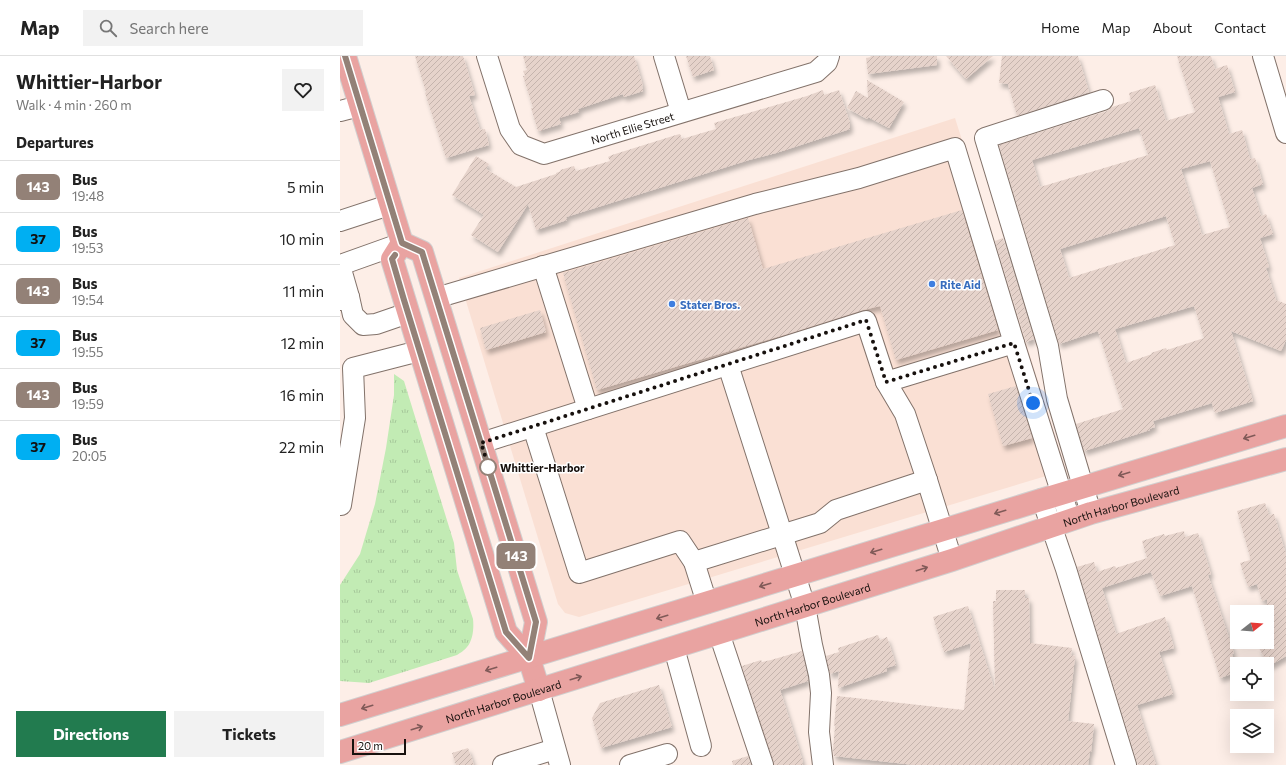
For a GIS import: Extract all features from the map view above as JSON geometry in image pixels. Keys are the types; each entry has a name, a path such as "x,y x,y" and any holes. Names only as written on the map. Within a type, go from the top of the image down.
{"main road":[{"path":"345,56 350,108 389,205 402,243 422,252 536,622 529,658"},
{"path":"402,243 392,259 419,351 506,632 529,658 539,690"},
{"path":"340,715 1052,496 1286,426"},
{"name":"North Harbor Boulevard","path":"340,752 952,560 1091,513 1286,459"}],"street":[{"name":"North Ellie Street","path":"487,56 510,129 522,145 544,154 816,72 827,62 829,56"},
{"path":"664,56 681,112"},
{"path":"1263,56 1286,133"},
{"path":"1091,513 1057,399 1048,346 985,138 1103,100"},
{"path":"436,298 755,204 859,178 955,148 1014,343 1060,523 1066,569 1126,765"},
{"path":"340,221 389,205"},
{"path":"402,243 343,264 341,269 344,299 353,315 363,325 376,324 408,313"},
{"path":"543,266 588,409"},
{"path":"481,443 866,320 886,382 905,414 952,560"},
{"path":"886,382 1014,343"},
{"path":"340,505 355,418 353,368 419,351"},
{"path":"728,365 805,606 819,675 821,693 819,732 823,765"},
{"path":"533,427 579,573 680,541 694,562 707,603"},
{"path":"694,562 820,523 836,510 927,480"},
{"path":"719,633 763,765"},
{"path":"674,648 701,746"},
{"path":"503,765 558,757 539,690"},
{"path":"630,765 667,754"}],"shaded area":[{"path":"955,118 1066,470 579,617 565,613 558,604 459,278"}],"green space":[{"path":"394,374 404,381 454,543 457,570 473,619 473,634 467,647 457,655 369,683 340,681 340,585 360,554 375,504 386,448 394,395"}],"building":[{"path":"415,56 463,56 475,95 469,96 480,130 485,129 489,145 446,158"},
{"path":"523,56 634,56 643,86 643,91 624,97 623,94 578,109 579,112 559,118 561,124 538,131 531,108 533,108 523,76 525,76 523,71 527,70"},
{"path":"686,56 710,56 714,70 693,77"},
{"path":"870,56 937,56 937,65 868,74 866,58 871,57"},
{"path":"946,56 993,56 966,79"},
{"path":"1002,56 1078,56 1089,92 1017,116 1008,84 999,83"},
{"path":"1177,56 1211,56 1215,69 1227,65 1235,92 1218,97 1229,134 1242,130 1250,159 1255,158 1263,184 1252,188 1261,216 1266,214 1273,234 1260,238 1269,267 1266,268 1276,300 1286,304 1286,340 1281,351 1231,331 1253,401 1215,413 1212,403 1153,421 1155,427 1149,429 1150,430 1084,451 1076,424 1123,409 1098,331 1059,344 999,145 1107,111 1112,107 1131,101 1129,93 1155,85 1166,121 1195,112","holes":["1139,128 1148,155 1040,187 1032,160","1210,161 1230,227 1202,235 1181,169","1166,216 1175,245 1069,278 1060,249","1194,306 1204,338 1167,350 1166,348 1126,363 1115,329"]},
{"path":"867,80 904,102 889,128 868,117 867,119 847,108 856,91 868,98"},
{"path":"823,90 824,95 839,90 850,123 850,129 566,217 567,220 536,230 528,204 498,252 471,235 484,215 452,195 476,156 489,164 486,169 516,187 556,174 561,171 560,170 574,166 576,171 610,161 608,157 612,155 676,135 680,134 682,139 716,129 714,123"},
{"path":"962,210 998,330 896,360 880,306 597,390 563,273 748,218 763,269"},
{"path":"1003,238 1034,339 1026,342 995,241"},
{"path":"540,310 546,332 486,350 480,328"},
{"path":"1016,386 1032,438 1003,446 988,394"},
{"path":"1265,503 1269,515 1274,514 1286,555 1286,656 1274,663 1274,657 1264,657 1260,649 1274,649 1274,605 1267,605 1267,599 1262,601 1257,584 1248,587 1240,563 1250,560 1250,557 1237,511"},
{"path":"1184,531 1185,537 1198,533 1211,574 1208,575 1230,641 1230,649 1233,649 1234,653 1232,654 1233,657 1230,657 1230,674 1220,678 1192,586 1160,596 1151,572 1102,588 1116,634 1165,617 1174,648 1159,652 1173,694 1137,705 1156,765 1138,765 1077,567 1094,562 1097,572 1115,566 1116,568 1147,558 1142,541 1164,534 1165,536"},
{"path":"996,590 1025,590 1025,598 1029,598 1030,643 1072,648 1071,655 1075,656 1068,721 1094,724 1088,765 915,765 834,756 834,725 837,696 964,710 971,643 944,652 933,617 968,606 995,691 993,601 996,601"},
{"path":"878,635 880,640 887,637 896,665 886,668 887,671 838,688 839,671 830,674 826,656 839,652 838,648"},
{"path":"802,651 808,681 780,690 803,765 774,765 742,666 761,660 762,662 771,660"},
{"path":"659,685 672,727 601,748 592,718 600,703"},
{"path":"468,748 474,765 456,765 452,753"},
{"path":"748,756 751,765 733,765 732,761"}],"bus line":[{"name":"143","path":"345,56 402,243 422,252 536,622 529,658 506,632 404,300 392,259 395,255"}],"place":[{"name":"Rite Aid","path":"932,284"},
{"name":"Stater Bros.","path":"672,304"},
{"name":"Whittier-Harbor","path":"488,467"}],"route":[{"path":"488,467 490,471 481,443 866,320 886,382 1014,343 1033,403"}]}
